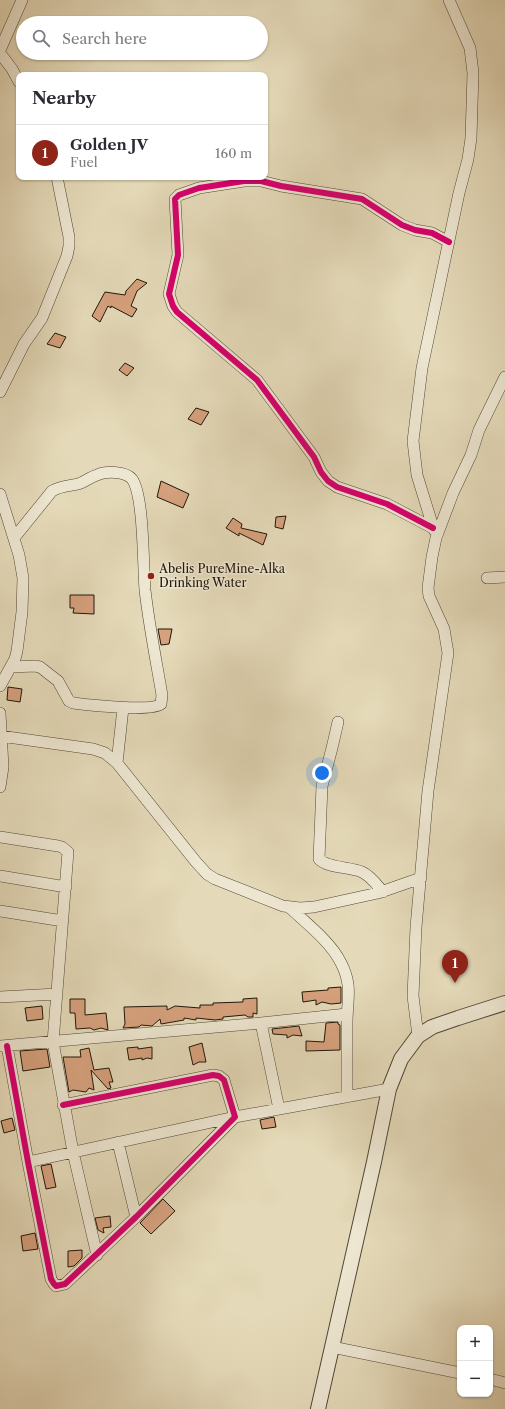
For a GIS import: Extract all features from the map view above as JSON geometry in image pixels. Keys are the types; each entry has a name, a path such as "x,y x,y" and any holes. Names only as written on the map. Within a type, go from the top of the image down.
{"street":[{"path":"0,50 22,0"},
{"path":"434,533 417,475 413,441 422,368 470,148 473,73 473,61 470,48 449,0"},
{"path":"0,54 16,76"},
{"path":"0,392 24,344 42,318 67,256 69,237 58,180"},
{"path":"434,533 394,507 337,487 328,481 321,472 314,457 257,380 177,312 173,306 169,294 179,248 175,199 179,195 199,188 244,181 262,181 281,186 362,198 402,225 415,230 432,233 449,242"},
{"path":"418,1036 413,996 413,982 420,878 428,791 448,653 444,629 429,596 428,588 434,533 471,455 482,423 505,377"},
{"path":"11,667 35,666 40,668 58,681 69,701 74,703 123,708 156,707 162,704 145,590 138,495 133,482 127,475 103,473 83,482 56,488 14,538"},
{"path":"0,494 20,555 23,578 17,651 11,667 0,686"},
{"path":"487,578 505,577"},
{"path":"117,763 123,708"},
{"path":"0,713 3,767 0,787"},
{"path":"338,722 322,786 319,859 325,864 363,873 371,878 383,892"},
{"path":"1,736 93,749 105,753 117,763 207,874 289,907 330,947 341,963 348,984 347,1097"},
{"path":"0,837 58,846 66,850 69,856 53,1042 73,1152 97,1255"},
{"path":"0,876 66,886"},
{"path":"289,907 314,906 383,892 420,878"},
{"path":"0,911 63,921"},
{"path":"0,998 57,994"},
{"path":"318,1409 389,1089 401,1059 418,1036 439,1025 505,1002"},
{"path":"235,1117 97,1255 65,1284 56,1286 54,1284 51,1279 4,1046 347,1014"},
{"path":"261,1023 279,1109"},
{"path":"64,1105 213,1075 219,1076 224,1080 235,1117"},
{"path":"28,1162 235,1117 389,1089"},
{"path":"118,1142 136,1217"},
{"path":"332,1347 457,1372"},
{"path":"493,1380 505,1382"}],"building":[{"path":"137,279 147,283 137,291 131,306 137,309 132,317 111,306 111,308 108,306 100,322 92,316 105,292 125,295 126,291"},
{"path":"55,333 66,337 60,348 47,344"},
{"path":"125,363 134,368 127,376 119,370"},
{"path":"196,408 209,412 201,425 188,419"},
{"path":"161,481 189,494 183,508 157,497"},
{"path":"286,516 283,529 275,527 276,517"},
{"path":"233,518 242,524 241,528 267,534 263,545 239,533 239,536 226,528"},
{"path":"70,595 94,595 94,614 73,613 74,608 70,608"},
{"path":"158,629 172,629 169,644 161,645"},
{"path":"8,687 22,689 20,702 7,700"},
{"path":"341,987 341,1003 331,1004 322,1002 316,1005 316,1000 303,1002 302,992 328,990 328,988"},
{"path":"257,998 257,1014 253,1013 253,1017 248,1017 245,1015 223,1017 223,1019 215,1020 196,1018 196,1020 184,1018 184,1020 161,1024 160,1019 152,1026 141,1025 139,1027 123,1028 125,1024 124,1007 167,1006 167,1010 175,1006 200,1008 200,1005 243,1002 243,999"},
{"path":"70,999 85,999 85,1015 106,1013 108,1030 101,1028 94,1030 90,1028 76,1029 75,1013 70,1013"},
{"path":"42,1006 43,1019 27,1021 25,1008"},
{"path":"338,1022 340,1025 340,1050 306,1051 306,1041 324,1042 326,1023"},
{"path":"299,1026 302,1036 293,1035 287,1038 287,1035 273,1034 272,1029"},
{"path":"202,1043 206,1062 199,1062 193,1065 189,1047"},
{"path":"138,1047 138,1049 152,1047 152,1059 147,1058 142,1060 142,1058 129,1060 127,1048"},
{"path":"89,1048 94,1070 109,1068 113,1082 109,1082 111,1088 108,1089 91,1070 94,1090 89,1088 86,1092 73,1090 69,1092 63,1057 81,1057 80,1050"},
{"path":"47,1049 50,1067 23,1071 20,1051"},
{"path":"274,1117 276,1127 262,1129 260,1120"},
{"path":"12,1118 15,1130 4,1133 1,1121"},
{"path":"51,1164 56,1187 46,1189 41,1166"},
{"path":"163,1199 175,1211 151,1234 140,1223"},
{"path":"110,1216 111,1227 103,1228 104,1233 98,1230 95,1218"},
{"path":"35,1233 38,1249 23,1251 21,1236"},
{"path":"82,1250 82,1258 74,1266 68,1267 68,1251"}],"cycle path":[{"path":"433,528 387,504 337,487 328,481 321,472 314,457 257,380 177,312 173,306 169,294 178,255 175,199 179,195 199,188 244,181 261,181 281,186 362,199 402,225 415,230 432,233 449,242"},
{"path":"7,1046 51,1279 56,1286 65,1284 136,1217 235,1117 224,1080 219,1076 213,1075 63,1105"}],"place":[{"name":"Abelis PureMine-Alka Drinking Water","path":"151,576"},
{"name":"Golden JV","path":"455,983"}]}
